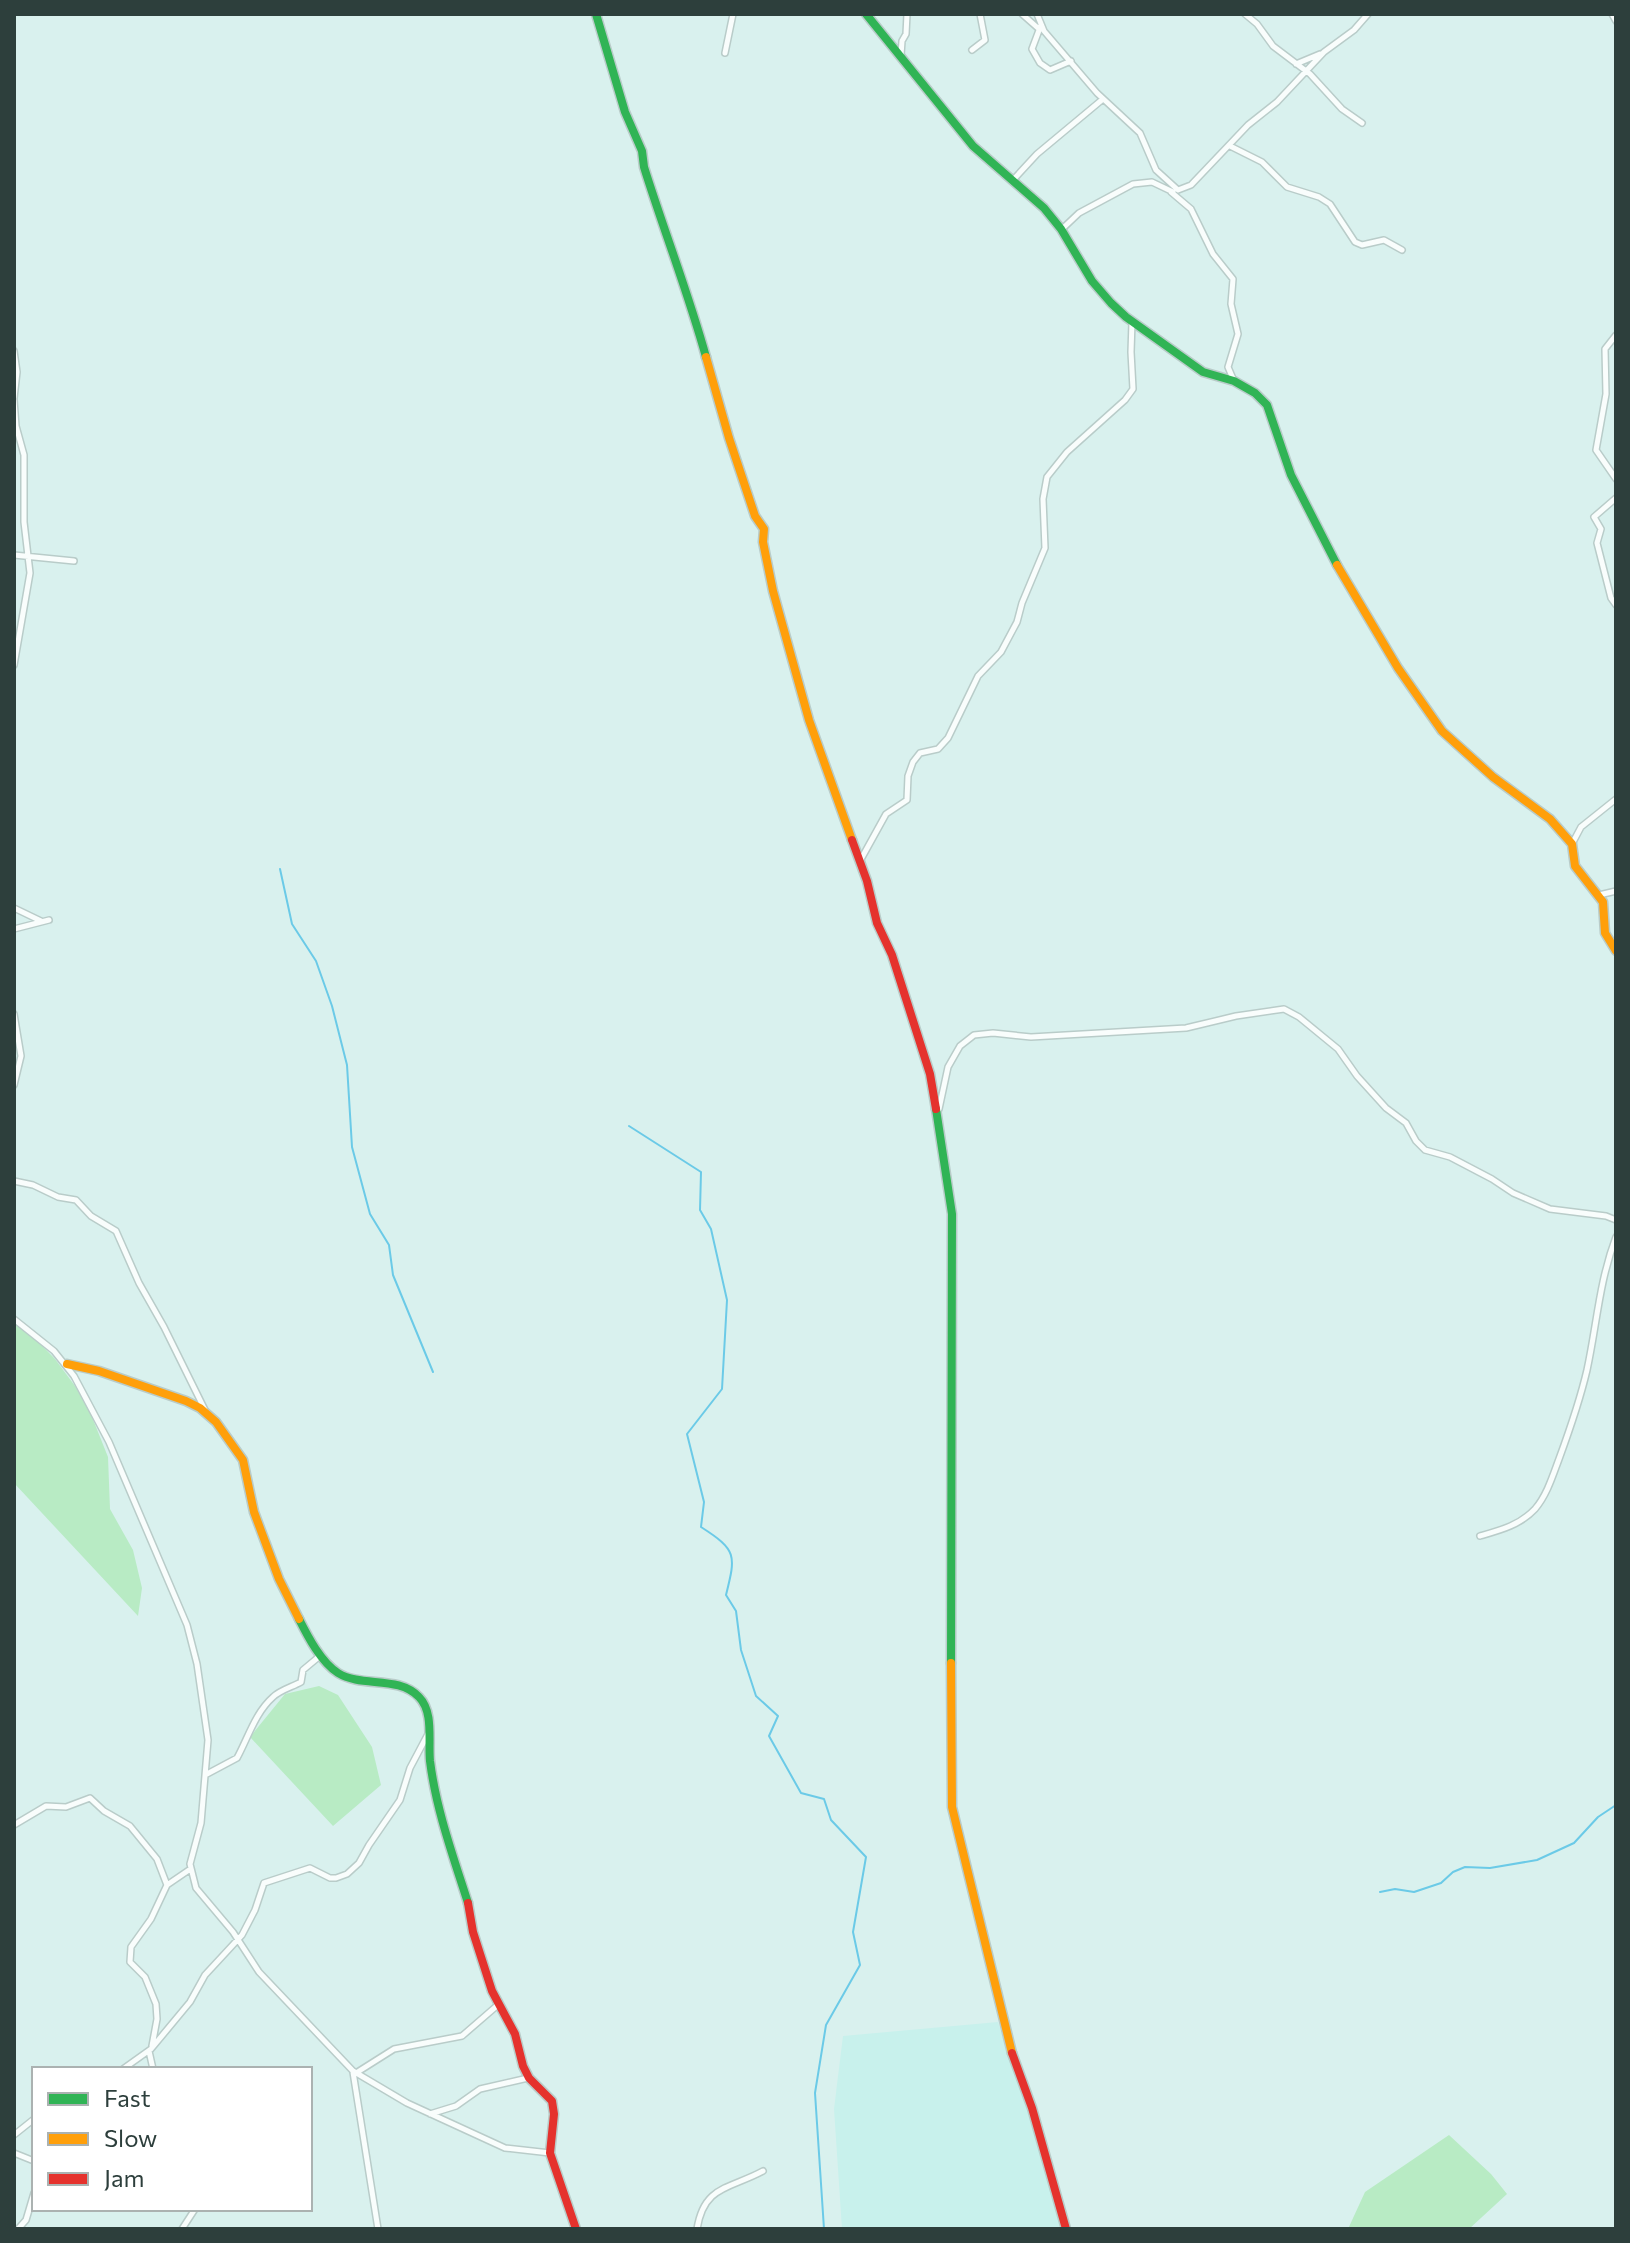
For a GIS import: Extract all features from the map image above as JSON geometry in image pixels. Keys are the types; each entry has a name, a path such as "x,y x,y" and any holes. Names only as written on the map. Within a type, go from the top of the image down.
{"street":[{"path":"596,14 675,264 687,288 729,438 755,516 764,529 763,542 773,591 802,699 924,1052 938,1112 952,1227 952,1807 1012,2051 1032,2108 1066,2229"},
{"path":"725,53 733,14"},
{"path":"866,14 973,146 1039,202 1061,230 1092,281 1111,303 1203,372 1234,381 1255,393 1271,409 1286,462 1303,502 1359,605 1433,720 1493,777 1550,819 1572,844 1575,866 1603,902 1605,933 1616,951"},
{"path":"901,57 907,14"},
{"path":"972,50 985,40 980,14"},
{"path":"1022,14 1040,26 1103,99 1140,133 1156,170 1191,209 1213,254 1233,279 1231,304 1238,334 1228,367 1234,381"},
{"path":"1037,14 1040,26 1032,50 1050,70 1071,61"},
{"path":"1245,14 1257,24 1271,44 1306,71 1342,109 1362,123"},
{"path":"1061,230 1079,213 1133,184 1152,182 1174,191 1191,185 1248,125 1277,102 1324,52 1354,30 1368,14"},
{"path":"1612,14 1616,21"},
{"path":"1296,64 1324,52"},
{"path":"1013,180 1037,154 1103,99"},
{"path":"1230,146 1262,162 1287,187 1319,197 1330,204 1355,242 1362,245 1384,240 1402,250"},
{"path":"859,861 886,814 907,800 908,776 913,762 920,753 938,749 948,738 978,676 1001,652 1015,627 1045,548 1043,499 1047,477 1067,452 1125,400 1133,389 1132,321"},
{"path":"1616,335 1605,349 1606,394 1596,450 1616,479"},
{"path":"14,351 17,363 14,399 16,426 24,455 21,520 29,583 16,631 14,665"},
{"path":"1616,499 1598,511 1594,519 1601,529 1597,543 1611,598 1616,605"},
{"path":"14,555 74,561"},
{"path":"1572,844 1581,827 1616,799"},
{"path":"1599,895 1616,891"},
{"path":"14,908 41,922"},
{"path":"14,929 49,920"},
{"path":"938,1112 948,1067 960,1046 974,1035 993,1033 1031,1037 1186,1028 1284,1009 1299,1017 1338,1049 1357,1076 1386,1108 1406,1123 1425,1150 1450,1157 1513,1193 1550,1209 1598,1214 1616,1220"},
{"path":"14,1014 21,1056 14,1083"},
{"path":"14,1181 39,1187 58,1197 76,1200 91,1216 116,1231 139,1283 205,1411 243,1459 248,1490 279,1581 321,1655 341,1676 381,1681 413,1692 423,1700 427,1708 430,1761 440,1812 468,1904 473,1932 499,2004 515,2034 523,2066 529,2078 552,2101 554,2114 550,2153 576,2229"},
{"path":"1480,1536 1523,1520 1547,1490 1577,1409 1602,1277 1616,1237"},
{"path":"14,1319 39,1337 67,1364 109,1442 187,1625 197,1664 208,1740 201,1823 189,1870 196,1888 238,1939 259,1972 355,2072 430,2114 505,2148 550,2153"},
{"path":"67,1364 100,1370 205,1411"},
{"path":"207,1774 237,1758 247,1734 269,1701 274,1695 301,1682 305,1668 321,1655"},
{"path":"126,2067 150,2050 190,2002 205,1975 238,1939 249,1923 259,1889 266,1880 314,1868 325,1876 336,1878 347,1874 359,1863 400,1800 410,1768 428,1732"},
{"path":"14,1825 46,1806 66,1807 90,1798 104,1811 130,1826 157,1859 167,1885"},
{"path":"153,2067 150,2050 157,2012 145,1977 130,1962 131,1947 151,1919 167,1885 189,1870"},
{"path":"355,2072 394,2049 462,2036 499,2004"},
{"path":"355,2072 378,2229"},
{"path":"430,2114 456,2106 480,2089 529,2078"},
{"path":"14,2135 32,2121"},
{"path":"697,2229 709,2196 718,2189 743,2182 763,2171"},
{"path":"18,2229 24,2224 32,2199"},
{"path":"182,2229 194,2211"}],"shaded area":[{"path":"998,2022 1029,2111 1063,2229 842,2229 834,2109 843,2036"}],"green space":[{"path":"14,1317 55,1359 90,1412 108,1457 110,1509 133,1550 142,1588 138,1616 14,1483"},
{"path":"319,1686 338,1695 372,1747 381,1785 333,1826 250,1737 285,1694"},
{"path":"1449,2135 1491,2174 1507,2194 1469,2229 1348,2229 1365,2192"}],"waterway":[{"path":"280,869 292,924 316,961 332,1006 347,1065 352,1147 370,1214 389,1245 393,1275 433,1372"},
{"path":"629,1126 701,1172 700,1210 711,1229 727,1300 722,1389 687,1434 704,1502 701,1527 722,1542 731,1555 726,1595 736,1611 741,1650 756,1696 778,1716 769,1736 801,1793 824,1799 831,1820 866,1857 853,1932 860,1965 826,2025 815,2093 824,2229"},
{"path":"1380,1892 1395,1889 1414,1892 1441,1883 1453,1872 1465,1867 1490,1868 1537,1860 1574,1843 1598,1817 1616,1805"}],"traffic: fast":[{"path":"596,14 706,357"},
{"path":"866,14 973,146 1044,208 1061,229 1092,281 1111,303 1203,372 1234,381 1255,393 1267,405 1291,475 1337,565"},
{"path":"936,1109 952,1214 951,1663"},
{"path":"299,1619 321,1656 338,1673 358,1680 401,1686 424,1703 429,1719 430,1761 436,1797 468,1903"}],"traffic: slow":[{"path":"706,357 755,516 764,529 763,542 773,591 809,720 852,840"},
{"path":"1337,565 1398,668 1442,731 1493,777 1550,819 1572,844 1575,866 1603,902 1605,933 1616,951"},
{"path":"67,1364 99,1371 186,1401 216,1422 243,1460 254,1512 279,1579 299,1619"},
{"path":"951,1663 952,1807 1012,2053"}],"traffic: jam":[{"path":"852,840 867,881 877,923 892,955 930,1074 936,1109"},
{"path":"468,1903 473,1932 492,1991 515,2034 523,2066 529,2078 552,2101 554,2114 550,2153 576,2229"},
{"path":"1012,2053 1032,2108 1066,2229"}]}
